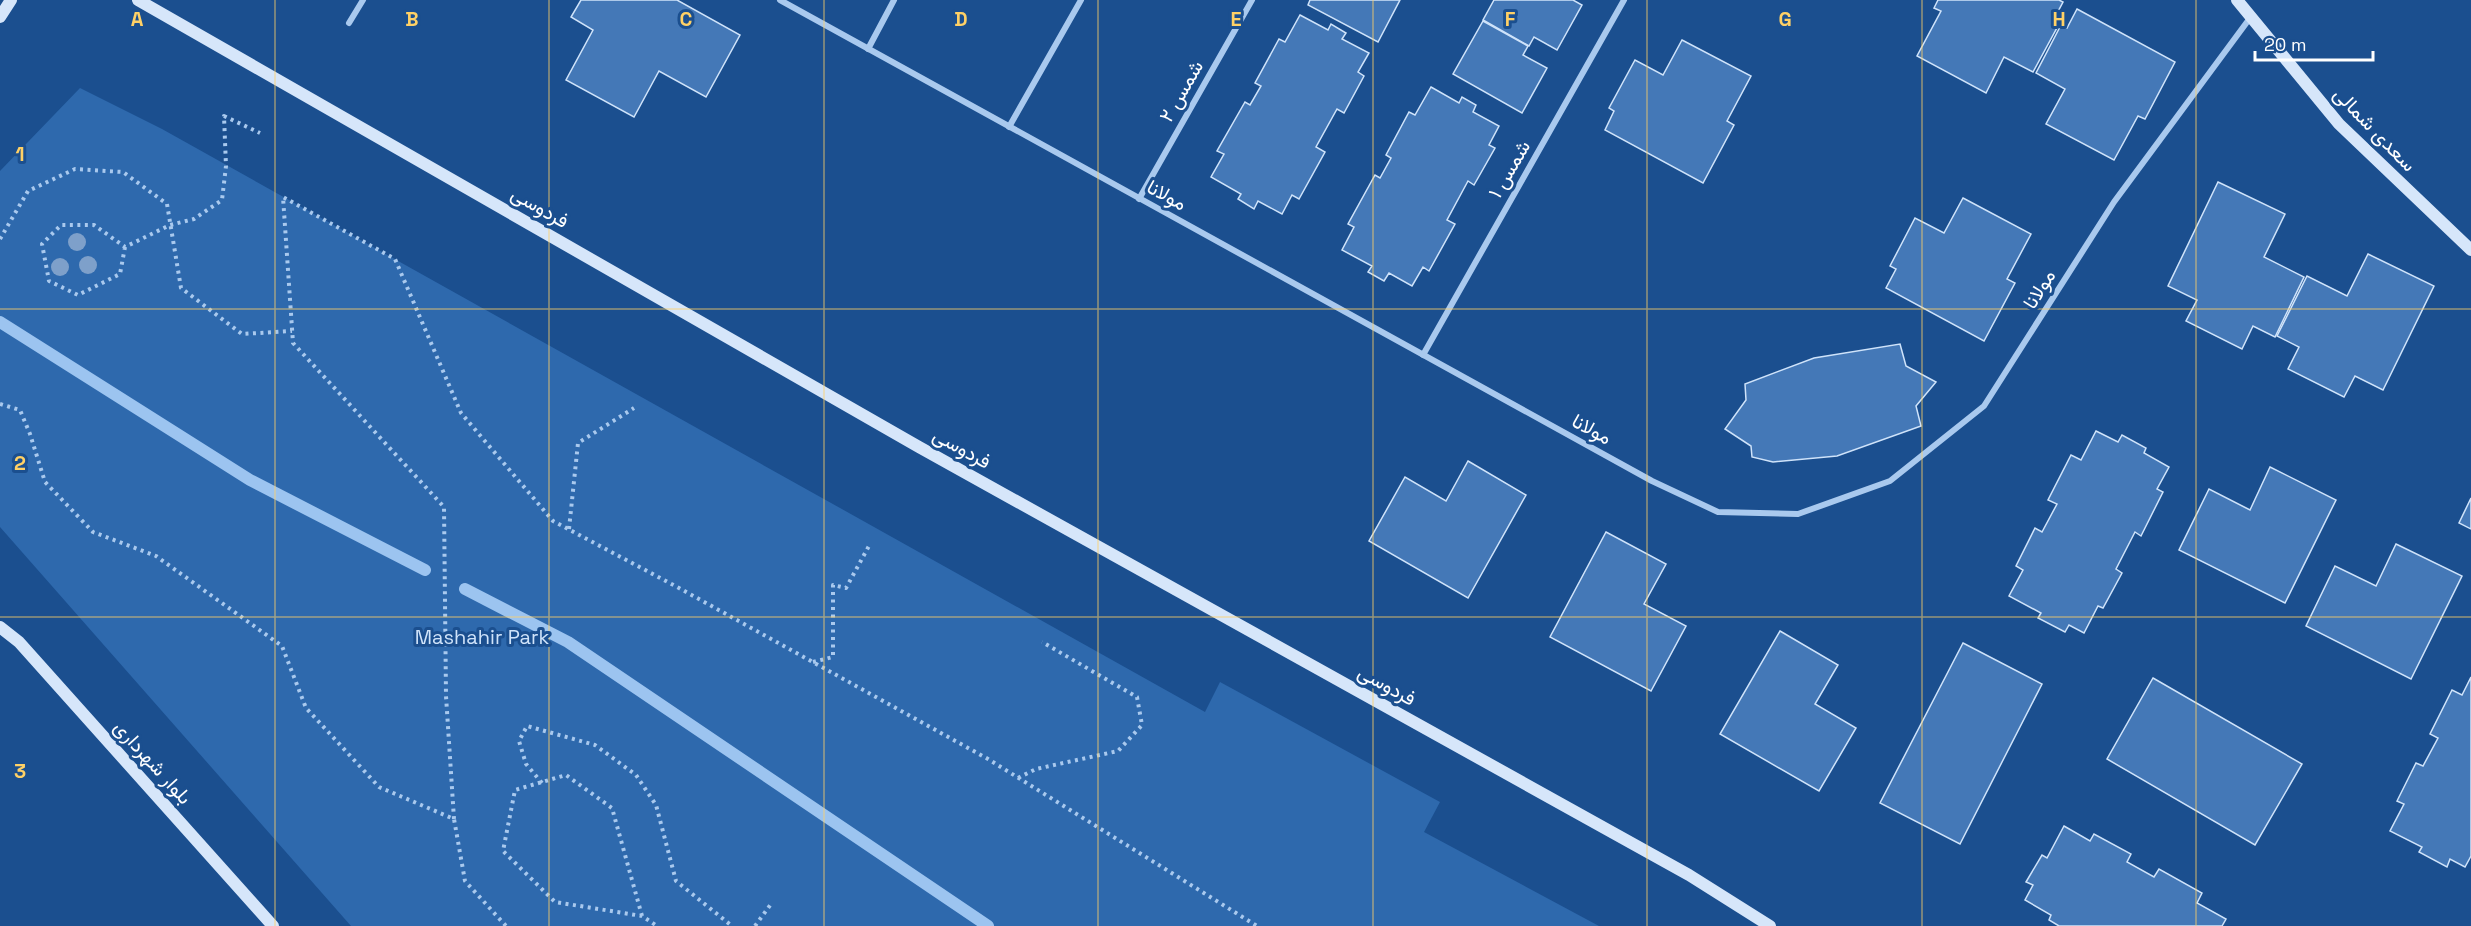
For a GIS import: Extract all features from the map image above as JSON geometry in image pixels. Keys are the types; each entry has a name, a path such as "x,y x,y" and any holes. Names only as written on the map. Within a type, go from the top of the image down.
{"main road":[{"path":"0,17 11,0"},
{"name":"فردوسی","path":"138,0 920,447 1689,875 1770,926"},
{"name":"سعدی شمالی","path":"2237,0 2339,124 2471,250"},
{"name":"بلوار شهرداری","path":"0,627 19,642 273,926"}],"street":[{"path":"349,23 363,0"},
{"name":"مولانا","path":"780,0 1652,481 1718,512 1798,514 1890,481 1984,406 2114,202 2250,18"},
{"path":"868,49 894,0"},
{"path":"1009,127 1081,0"},
{"name":"شمس ۲","path":"1139,199 1252,0"},
{"name":"شمس ۱","path":"1423,355 1624,0"}],"path":[{"path":"125,247 170,225 194,219 222,200 226,166 224,116 260,133"},
{"path":"0,239 28,191 75,169 123,172 167,204 181,288 242,334 292,331"},
{"path":"506,926 465,881 454,819 446,696 444,507 293,343 283,197 395,259 462,413 553,520 1018,778 1257,926"},
{"path":"61,225 94,225 125,247 120,274 78,296 49,281 42,244 61,225"},
{"path":"0,404 20,410 45,482 93,532 156,556 282,646 306,708 379,787 454,819"},
{"path":"569,529 578,443 634,408"},
{"path":"812,662 833,657 833,585 846,588 870,544"},
{"path":"1018,778 1036,769 1118,751 1142,725 1137,697 1042,642"},
{"path":"542,783 526,764 519,741 526,726 595,745 636,775 656,805 676,881 732,926"},
{"path":"642,916 612,808 566,776 515,790 503,852 555,902 642,916 657,926"},
{"path":"755,926 771,904"}],"green space":[{"name":"Mashahir Park","path":"80,88 162,129 1205,712 1220,682 1440,802 1424,832 1599,926 351,926 0,527 0,171"}],"building":[{"path":"581,0 677,0 740,35 706,97 659,71 634,117 566,80 593,30 571,17"},
{"path":"1310,0 1400,0 1378,42 1308,5"},
{"path":"1494,0 1573,0 1582,5 1557,50 1534,37 1529,46 1483,20"},
{"path":"1938,0 2059,0 2063,2 2053,21 2059,24 2033,72 2004,57 1986,93 1917,56 1941,11 1934,8"},
{"path":"2077,9 2175,62 2145,119 2138,116 2114,160 2046,124 2065,89 2036,73 2061,25 2067,28"},
{"path":"1300,15 1328,30 1331,24 1346,33 1342,39 1369,53 1358,72 1364,76 1344,113 1337,109 1316,147 1325,152 1299,199 1292,195 1282,214 1258,201 1254,209 1238,199 1241,194 1211,177 1224,154 1217,151 1245,102 1250,105 1261,86 1255,83 1279,39 1285,42"},
{"path":"1483,21 1528,46 1523,55 1547,68 1522,113 1453,74"},
{"path":"1682,40 1751,76 1727,121 1734,125 1703,183 1605,130 1614,111 1609,108 1635,60 1663,75"},
{"path":"1431,87 1459,103 1462,97 1476,105 1473,112 1499,126 1489,145 1495,148 1474,185 1468,181 1447,220 1455,224 1429,271 1423,267 1412,286 1389,273 1384,281 1368,272 1372,266 1342,250 1354,227 1348,224 1375,175 1380,178 1391,158 1386,155 1409,112 1415,115"},
{"path":"2218,182 2285,214 2264,257 2304,277 2275,337 2253,326 2242,349 2186,321 2197,300 2168,286"},
{"path":"1963,198 2031,234 2007,279 2015,283 1984,341 1886,288 1896,269 1890,266 1915,218 1944,233"},
{"path":"2368,254 2434,286 2383,390 2355,376 2344,397 2288,369 2299,347 2277,336 2307,276 2347,296"},
{"path":"1900,344 1906,366 1936,382 1916,406 1921,426 1837,456 1773,462 1752,457 1751,446 1725,429 1746,400 1745,384 1814,358"},
{"path":"2096,431 2118,442 2122,435 2146,448 2144,453 2169,467 2157,489 2163,492 2141,536 2135,532 2116,569 2122,573 2103,608 2098,606 2084,633 2069,625 2065,632 2038,618 2041,613 2009,596 2023,570 2016,566 2035,528 2042,532 2057,504 2048,500 2071,455 2081,460"},
{"path":"1468,461 1526,495 1468,598 1369,541 1405,477 1446,501"},
{"path":"2270,467 2336,500 2285,603 2179,550 2209,489 2250,510"},
{"path":"2471,498 2471,529 2459,523"},
{"path":"1606,532 1666,564 1644,604 1686,626 1651,691 1550,637"},
{"path":"2396,544 2462,576 2411,679 2306,626 2335,566 2376,586"},
{"path":"1780,631 1838,665 1815,704 1856,728 1819,791 1720,734"},
{"path":"1963,643 2042,684 1960,844 1880,803"},
{"path":"2471,677 2471,856 2465,867 2450,859 2447,867 2419,852 2422,847 2390,831 2404,804 2397,801 2416,763 2423,766 2438,738 2430,734 2452,690 2462,695"},
{"path":"2153,678 2302,764 2255,845 2107,759"},
{"path":"2064,826 2090,841 2094,834 2131,854 2127,862 2154,877 2159,869 2202,893 2197,903 2226,919 2222,926 2059,926 2049,920 2051,915 2025,900 2033,885 2026,882 2042,855 2047,858"}],"waterway":[{"path":"0,322 250,480 425,570"},
{"path":"465,589 568,642 988,926"}]}
